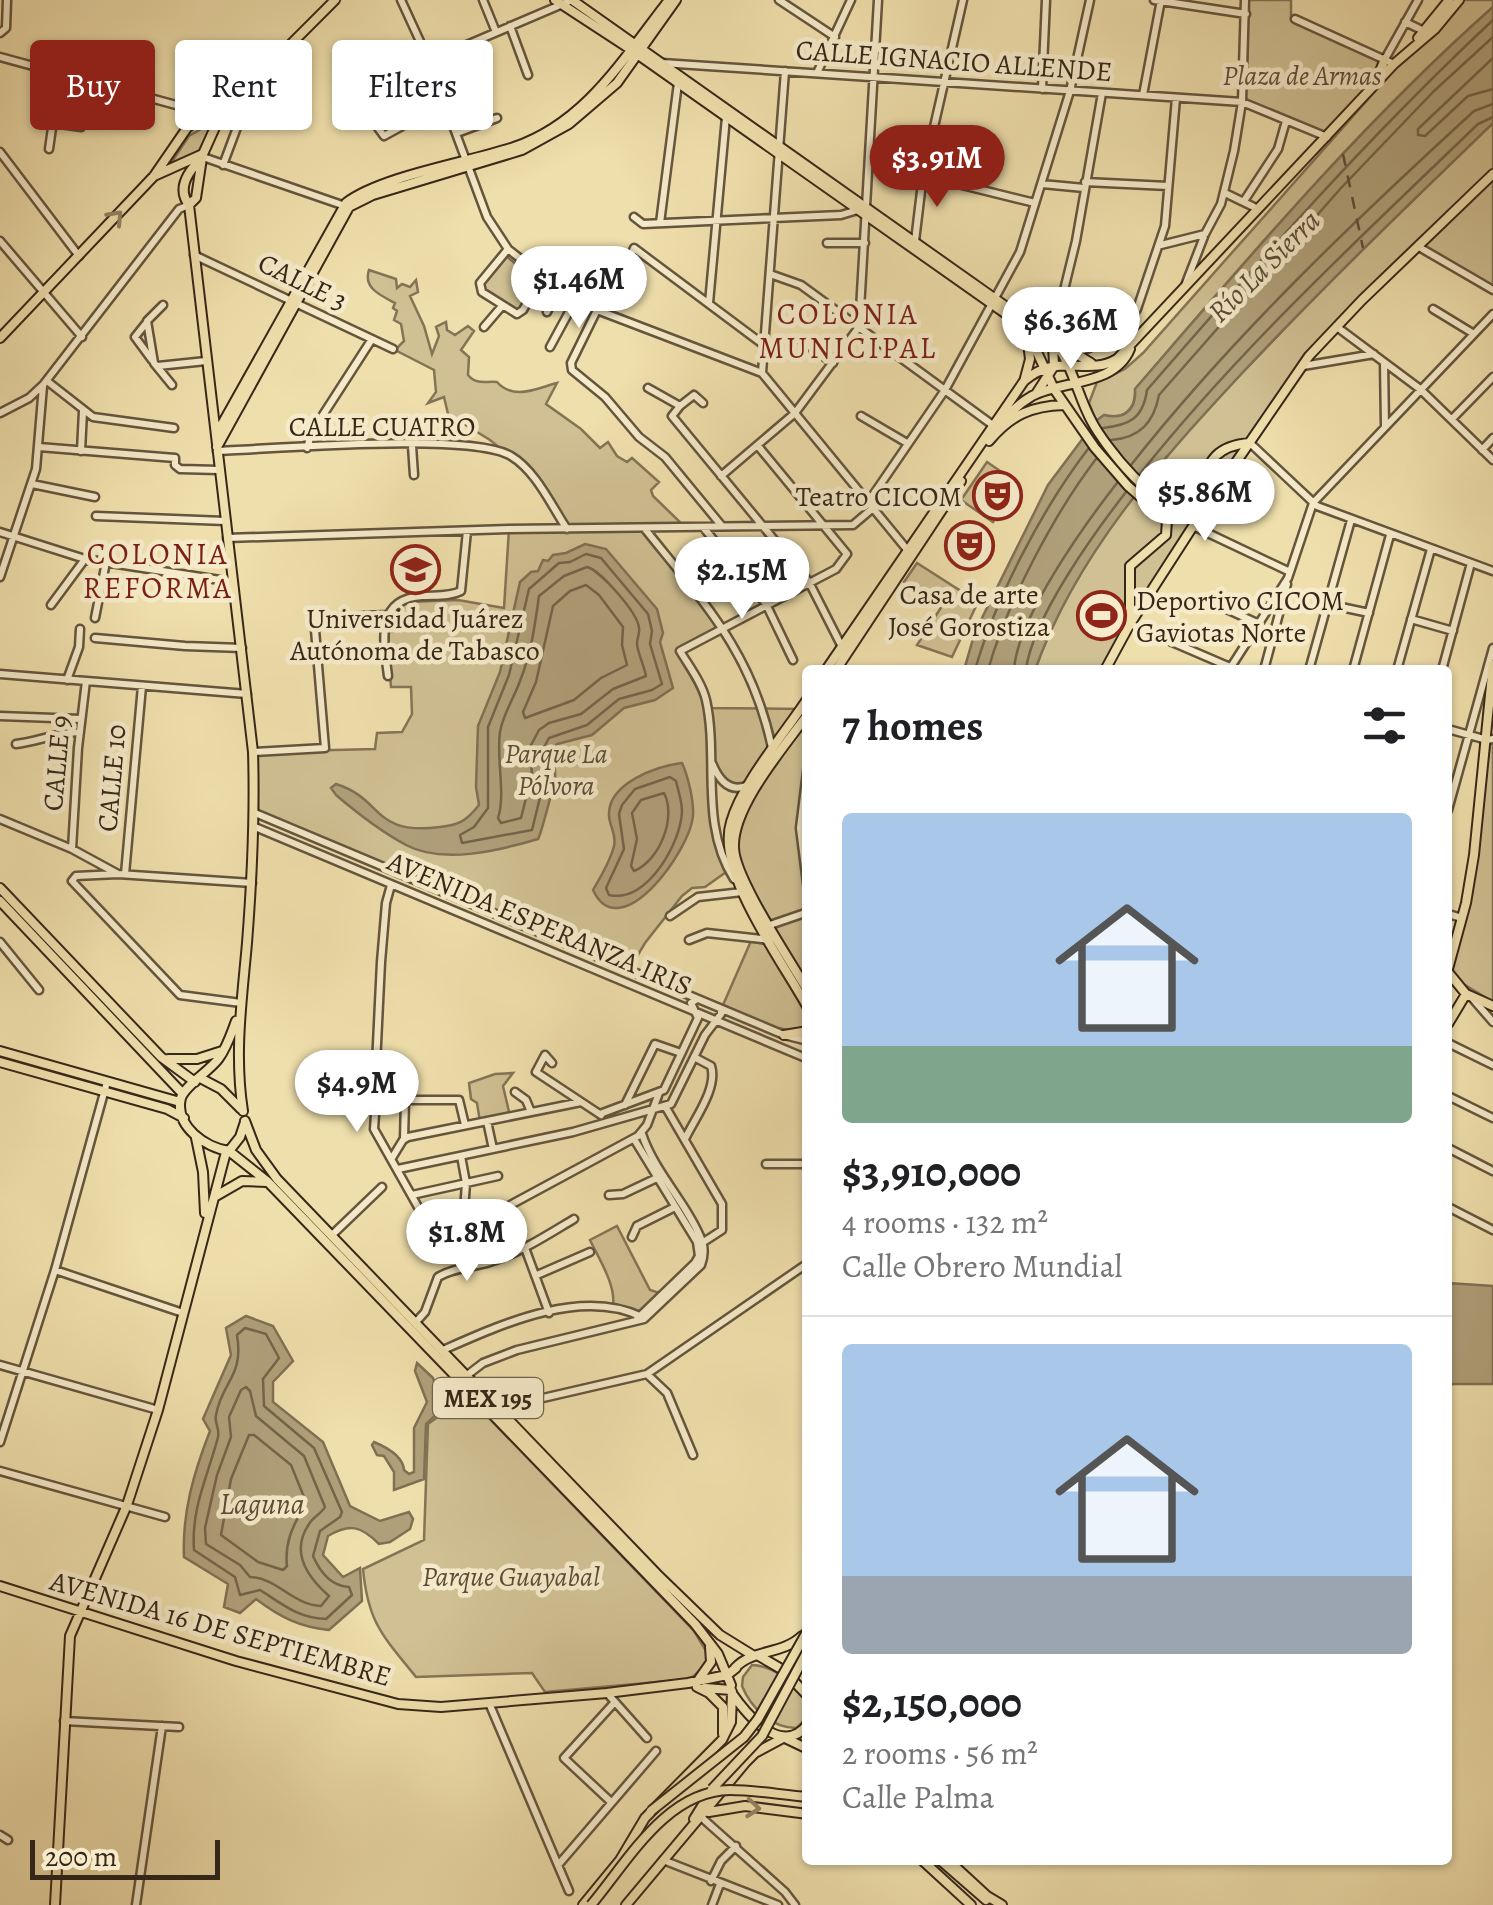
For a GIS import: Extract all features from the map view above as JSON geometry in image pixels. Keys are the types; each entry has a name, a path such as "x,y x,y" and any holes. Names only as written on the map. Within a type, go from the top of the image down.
{"main road":[{"path":"294,40 335,0"},
{"path":"572,0 678,83 780,150"},
{"path":"217,449 346,206 371,190 520,145 566,120 600,90 672,0"},
{"path":"1427,32 1449,0"},
{"path":"1024,381 1054,366 1111,362 1132,345 1186,283 1458,0"},
{"path":"559,2 662,62 864,211 1095,366"},
{"path":"1374,86 1385,59"},
{"path":"0,338 154,176 187,130"},
{"path":"189,205 196,198 203,156 215,130"},
{"path":"154,176 203,156"},
{"path":"183,185 203,156"},
{"path":"54,1905 68,1644 79,1610 127,1505 158,1410 205,1223 228,1152 240,1137 244,1116 238,1062 239,1013 252,883 253,752 189,205 177,176 166,172"},
{"path":"1108,665 1232,466 1302,366 1493,176"},
{"path":"864,211 915,241 1026,328 1048,378 1095,448 1119,477 1167,520 1168,531 1162,540 1133,562 1130,624"},
{"path":"216,435 295,302"},
{"path":"830,665 1024,381 1030,358 1026,328"},
{"path":"1036,394 1054,366 1052,339"},
{"path":"1052,339 1068,363 1086,410 1102,438 1126,469 1164,501 1176,505 1189,502 1216,456 1232,446 1250,442"},
{"path":"909,552 1014,408 1036,394 1097,377 1120,365 1132,345"},
{"path":"1084,399 1097,377"},
{"path":"989,441 1022,412 1037,406 1064,405"},
{"path":"1216,456 1232,466"},
{"path":"1130,584 1146,602"},
{"path":"838,665 844,650"},
{"path":"1452,956 1474,855 1490,740 1493,664"},
{"path":"802,715 773,750 735,810 728,833 728,854 739,887 802,997"},
{"path":"802,716 750,799 735,832 734,849 740,871 802,981"},
{"path":"0,888 160,1056 198,1080 222,1088 244,1116"},
{"path":"0,901 181,1098 184,1118 194,1135 204,1172 205,1223"},
{"path":"1452,976 1469,996 1493,1006"},
{"path":"1452,1019 1469,996"},
{"path":"181,1098 225,1048 239,1013"},
{"path":"784,1035 802,1032"},
{"path":"160,1056 188,1061 217,1055 225,1048"},
{"path":"0,1051 107,1082 181,1098"},
{"path":"0,1062 184,1118"},
{"name":"MEX 195","path":"244,1116 265,1164 332,1235 707,1623 730,1643 757,1656"},
{"path":"194,1135 228,1152"},
{"name":"MEX 195","path":"228,1152 268,1182 706,1638 718,1654 730,1685"},
{"path":"213,1199 224,1188 242,1180 268,1182"},
{"name":"AVENIDA 16 DE SEPTIEMBRE","path":"0,1586 236,1660 398,1704 441,1706 670,1686 730,1685"},
{"path":"583,1905 620,1860 651,1811 722,1740 730,1722 730,1685 736,1668 757,1656 788,1647 802,1635"},
{"path":"706,1638 712,1654 709,1667 692,1685 710,1693 723,1707 722,1740"},
{"path":"651,1811 744,1737 802,1641"},
{"path":"757,1656 783,1670 802,1690"},
{"path":"683,1835 712,1789 762,1736 802,1661"},
{"name":"AVENIDA 16 DE SEPTIEMBRE","path":"692,1685 730,1685"},
{"path":"730,1685 754,1718 802,1746"},
{"path":"626,1905 755,1753 802,1730"},
{"path":"592,1905 658,1825 692,1798 730,1790 802,1797"},
{"path":"701,1817 714,1808 729,1806 802,1813"},
{"path":"925,1865 970,1905"},
{"path":"945,1865 977,1896 994,1905"},
{"path":"953,1865 1002,1905"}],"street":[{"path":"0,34 6,28 7,0"},
{"path":"401,0 419,40"},
{"path":"483,0 496,32"},
{"path":"478,40 559,2 572,0"},
{"path":"779,0 835,37"},
{"path":"817,73 851,0"},
{"path":"722,476 795,412 860,325 878,0"},
{"path":"915,241 923,175 962,0"},
{"path":"1042,88 1046,0"},
{"path":"839,542 871,505 907,444 946,390 1020,252 1070,91 1090,0"},
{"path":"1142,96 1159,0 1246,14"},
{"path":"1223,0 1230,13"},
{"path":"1186,283 1225,193 1242,102 1245,0"},
{"path":"1385,59 1418,0"},
{"path":"1295,19 1394,64"},
{"path":"1405,22 1427,32"},
{"path":"510,26 528,75"},
{"path":"0,57 30,64"},
{"name":"CALLE IGNACIO ALLENDE","path":"662,62 1242,102"},
{"path":"762,374 785,71"},
{"path":"660,222 678,83"},
{"path":"1052,339 1077,236 1102,93"},
{"path":"1076,353 1101,343 1128,322 1137,309 1166,220 1176,98"},
{"path":"1242,102 1328,137"},
{"path":"709,304 726,117"},
{"path":"457,133 497,118"},
{"path":"1244,202 1278,149 1286,122"},
{"path":"49,148 52,130"},
{"path":"223,165 236,130"},
{"path":"456,130 487,217 508,250 597,310 762,374 909,552"},
{"path":"0,152 79,256"},
{"path":"203,156 346,206"},
{"path":"869,162 1036,203"},
{"path":"1042,184 1168,186"},
{"path":"1225,193 1258,209"},
{"path":"0,413 29,398 45,383 179,208 189,205"},
{"path":"634,217 641,223 864,211"},
{"path":"1160,246 1204,234"},
{"path":"0,241 82,338"},
{"path":"827,243 864,242"},
{"path":"1418,247 1493,290"},
{"path":"622,278 634,248 764,346"},
{"path":"508,250 480,284 482,292 512,314 520,312 542,276"},
{"name":"CALLE 3","path":"194,254 392,349"},
{"path":"770,274 798,284 860,325 994,426"},
{"path":"546,312 559,288"},
{"path":"550,348 576,299"},
{"path":"163,305 135,338 172,386"},
{"path":"484,327 502,306"},
{"path":"1433,309 1474,334"},
{"path":"597,310 571,363 572,370 605,397 639,438 668,460 722,526"},
{"path":"1265,665 1313,503 1493,314"},
{"path":"148,321 155,364"},
{"path":"1128,322 1149,326"},
{"path":"1337,327 1420,390 1493,460"},
{"path":"307,448 312,432 372,339"},
{"path":"802,340 834,363"},
{"path":"1037,354 1045,359 1055,351"},
{"path":"1302,366 1374,354"},
{"path":"155,364 206,362"},
{"path":"1384,362 1385,428"},
{"path":"1452,419 1493,376"},
{"path":"45,383 97,418 174,428"},
{"path":"0,577 32,484 45,383"},
{"path":"648,388 680,406"},
{"path":"703,403 694,395 672,416 809,582 844,650"},
{"path":"82,451 83,410"},
{"path":"862,416 907,444"},
{"path":"1482,450 1493,438"},
{"path":"1250,442 1313,503 1493,572"},
{"path":"412,445 414,474"},
{"name":"CALLE CUATRO","path":"217,449 479,446 509,454 533,476 568,530"},
{"path":"670,916 698,897 739,887 726,865 719,841 705,697 680,651 843,563 847,552 758,446"},
{"path":"39,447 174,458 180,469 219,470"},
{"path":"32,484 96,498"},
{"path":"96,516 225,521"},
{"path":"1310,665 1351,520"},
{"path":"702,526 766,604 794,660"},
{"path":"227,538 468,530 853,526"},
{"path":"1194,526 1289,575"},
{"path":"644,528 724,627 758,694 773,750"},
{"path":"388,676 383,630 388,616 398,604 412,597 461,591 468,530"},
{"path":"0,532 85,559 233,582"},
{"path":"1354,665 1390,535"},
{"path":"1398,665 1431,549"},
{"path":"51,605 85,559"},
{"path":"94,618 106,562"},
{"path":"1443,665 1471,563"},
{"path":"1234,665 1289,575"},
{"path":"1327,604 1369,613"},
{"path":"1222,606 1257,623"},
{"path":"253,752 325,748 313,622 318,616 388,616"},
{"path":"1411,619 1453,631"},
{"path":"1130,624 1223,665"},
{"path":"67,680 78,650 80,630"},
{"path":"94,638 242,648"},
{"path":"1452,793 1493,648"},
{"path":"0,674 248,694"},
{"name":"CALLE 9","path":"72,849 86,681"},
{"name":"CALLE 10","path":"121,874 142,686"},
{"path":"0,716 82,719"},
{"path":"1452,730 1490,740"},
{"path":"16,744 53,734 80,732"},
{"path":"709,758 728,786 740,789 754,780"},
{"name":"AVENIDA ESPERANZA IRIS","path":"255,813 721,1009 802,1039"},
{"path":"802,817 802,849"},
{"path":"0,818 121,874"},
{"name":"AVENIDA ESPERANZA IRIS","path":"254,827 802,1056"},
{"path":"240,1002 180,996 72,880 78,876 121,874 252,883"},
{"path":"375,1085 386,903 391,885"},
{"path":"491,926 496,914"},
{"path":"770,926 802,914"},
{"path":"1452,915 1462,918"},
{"path":"688,940 712,933 770,940"},
{"path":"0,942 39,990"},
{"path":"1469,996 1493,1022"},
{"path":"600,1114 665,1088 698,1018 691,1003 698,999"},
{"path":"398,1169 493,1150 672,1103 721,1009"},
{"path":"625,1105 655,1044 682,1053"},
{"path":"1452,1045 1493,1065"},
{"path":"552,1063 546,1055 536,1072 610,1121"},
{"path":"684,1140 713,1077 712,1067 694,1057"},
{"path":"376,1064 402,1067"},
{"path":"0,1442 55,1270 107,1082"},
{"path":"515,1092 526,1100 531,1112"},
{"path":"464,1220 501,1210 638,1136 659,1093"},
{"path":"1452,1098 1493,1118"},
{"path":"376,1100 373,1126 431,1230"},
{"path":"392,1158 404,1138 405,1100 459,1100 466,1125"},
{"path":"404,1138 581,1102"},
{"path":"665,1106 724,1211 722,1230 702,1243"},
{"path":"487,1121 493,1150"},
{"path":"466,1376 517,1350 640,1318 698,1269 704,1258 702,1243 638,1136"},
{"path":"1452,1150 1493,1170"},
{"path":"460,1267 466,1183 461,1156"},
{"path":"766,1164 802,1164"},
{"path":"412,1195 498,1176"},
{"path":"608,1194 624,1194 659,1176"},
{"path":"332,1235 382,1187"},
{"path":"632,1237 637,1226 678,1206"},
{"path":"640,1318 699,1256 697,1242 678,1206"},
{"path":"1452,1209 1493,1230"},
{"path":"416,1322 425,1312 438,1277 525,1248 574,1219"},
{"path":"525,1248 549,1313"},
{"path":"537,1274 590,1252"},
{"path":"501,1412 517,1404 646,1374 802,1267"},
{"path":"55,1270 184,1313"},
{"path":"443,1350 506,1322 604,1304 640,1318"},
{"path":"0,1365 158,1410"},
{"path":"646,1374 667,1393 693,1455"},
{"path":"0,1470 165,1517"},
{"path":"606,1693 647,1738"},
{"path":"489,1703 569,1891"},
{"path":"611,1802 564,1758 614,1703"},
{"path":"63,1721 179,1727"},
{"path":"136,1905 162,1726"},
{"path":"559,1864 656,1752"},
{"path":"701,1817 795,1905"},
{"path":"0,1836 8,1840"},
{"path":"712,1905 722,1861 736,1846"},
{"path":"663,1860 778,1905"}],"green space":[{"name":"Plaza de Armas","path":"1245,0 1291,0 1291,18 1385,59 1374,86 1328,137 1242,102"},
{"path":"1456,0 1493,0 1493,7 1398,97 1308,192 1135,389 1127,411 1117,416 1104,415 1096,421 1089,403 1097,382 1125,369 1143,353"},
{"path":"1493,123 1493,290 1419,247 1309,356 1108,665 1037,665 1073,587 1123,510 1274,339"},
{"path":"210,130 199,150 171,163 189,136"},
{"path":"506,256 537,281 517,313 482,286"},
{"path":"369,270 396,279 397,288 402,284 410,287 416,280 418,292 410,296 432,354 439,336 436,327 446,322 447,330 455,335 468,326 474,331 461,350 469,357 468,375 474,380 497,382 518,392 557,383 546,404 600,448 608,442 617,456 627,462 632,458 659,482 651,490 653,496 682,524 568,528 535,476 490,440 448,414 444,397 428,403 436,392 434,370 395,350 404,341 401,324 394,320 395,303 371,286"},
{"path":"987,462 1019,484 993,522 961,500"},
{"name":"Parque La Pólvora","path":"644,528 724,627 680,651 702,690 707,708 801,709 746,786 731,787 711,761 719,841 729,870 705,887 692,888 682,896 629,970 255,813 253,752 375,749 377,733 402,732 412,714 411,687 391,687 388,640 393,619 408,602 458,600 504,608 509,529"},
{"path":"917,563 978,602 952,657 917,645 942,606 904,582"},
{"path":"802,721 802,982 753,899 736,862 734,848 742,815"},
{"path":"1493,742 1493,1002 1452,973 1468,899"},
{"path":"751,941 764,944 802,1004 802,1028 776,1028 723,1005"},
{"path":"513,1073 503,1086 510,1116 480,1122 469,1083 495,1074"},
{"path":"617,1226 650,1290 663,1294 639,1316 613,1306 609,1281 590,1240"},
{"name":"Parque Guayabal","path":"446,1411 487,1416 694,1631 708,1654 705,1665 691,1679 545,1692 532,1673 416,1677 373,1616 363,1569 424,1540 428,1424"},
{"path":"752,1665 776,1672 789,1682 802,1696 802,1723 796,1728 787,1727 763,1715 742,1686"}],"water":[{"name":"Río La Sierra","path":"1493,7 1493,123 1274,339 1152,474 1073,587 1037,665 965,665 975,632 1048,485 1096,421 1104,415 1128,412 1134,403 1135,389 1221,290 1308,192"},
{"path":"585,544 606,549 657,609 663,633 660,642 673,688 655,700 624,708 592,735 557,744 551,753 554,782 538,839 472,854 421,851 388,834 336,795 331,788 336,784 402,826 447,826 471,814 479,805 478,726 500,672 520,582 538,571 543,560"},
{"path":"682,763 693,816 680,850 652,888 636,901 620,908 605,905 593,890 614,846 609,815 616,794 636,778"},
{"path":"1452,1283 1493,1286 1493,1384 1452,1384"},
{"name":"Laguna","path":"246,1316 273,1326 293,1361 273,1382 273,1402 323,1442 350,1506 380,1521 409,1512 413,1519 410,1529 390,1542 379,1544 355,1528 328,1536 323,1555 343,1577 360,1568 362,1601 329,1630 290,1620 256,1599 240,1613 224,1607 228,1584 184,1557 190,1492 210,1431 203,1419 231,1355 226,1328"},
{"name":"Laguna","path":"417,1363 433,1378 442,1409 426,1424 424,1479 394,1490 394,1472 372,1445 374,1442 389,1449 401,1460 404,1470 414,1472 414,1428 427,1402 415,1371"}],"ferry route":[{"path":"1343,154 1363,248"}],"place":[{"name":"Teatro CICOM","path":"997,496"},
{"name":"Casa de arte José Gorostiza","path":"969,546"},
{"name":"Universidad Juárez Autónoma de Tabasco","path":"415,570"},
{"name":"Deportivo CICOM Gaviotas Norte","path":"1101,616"}],"district":[{"name":"COLONIA MUNICIPAL","path":"848,331"},
{"name":"COLONIA REFORMA","path":"158,571"}]}
